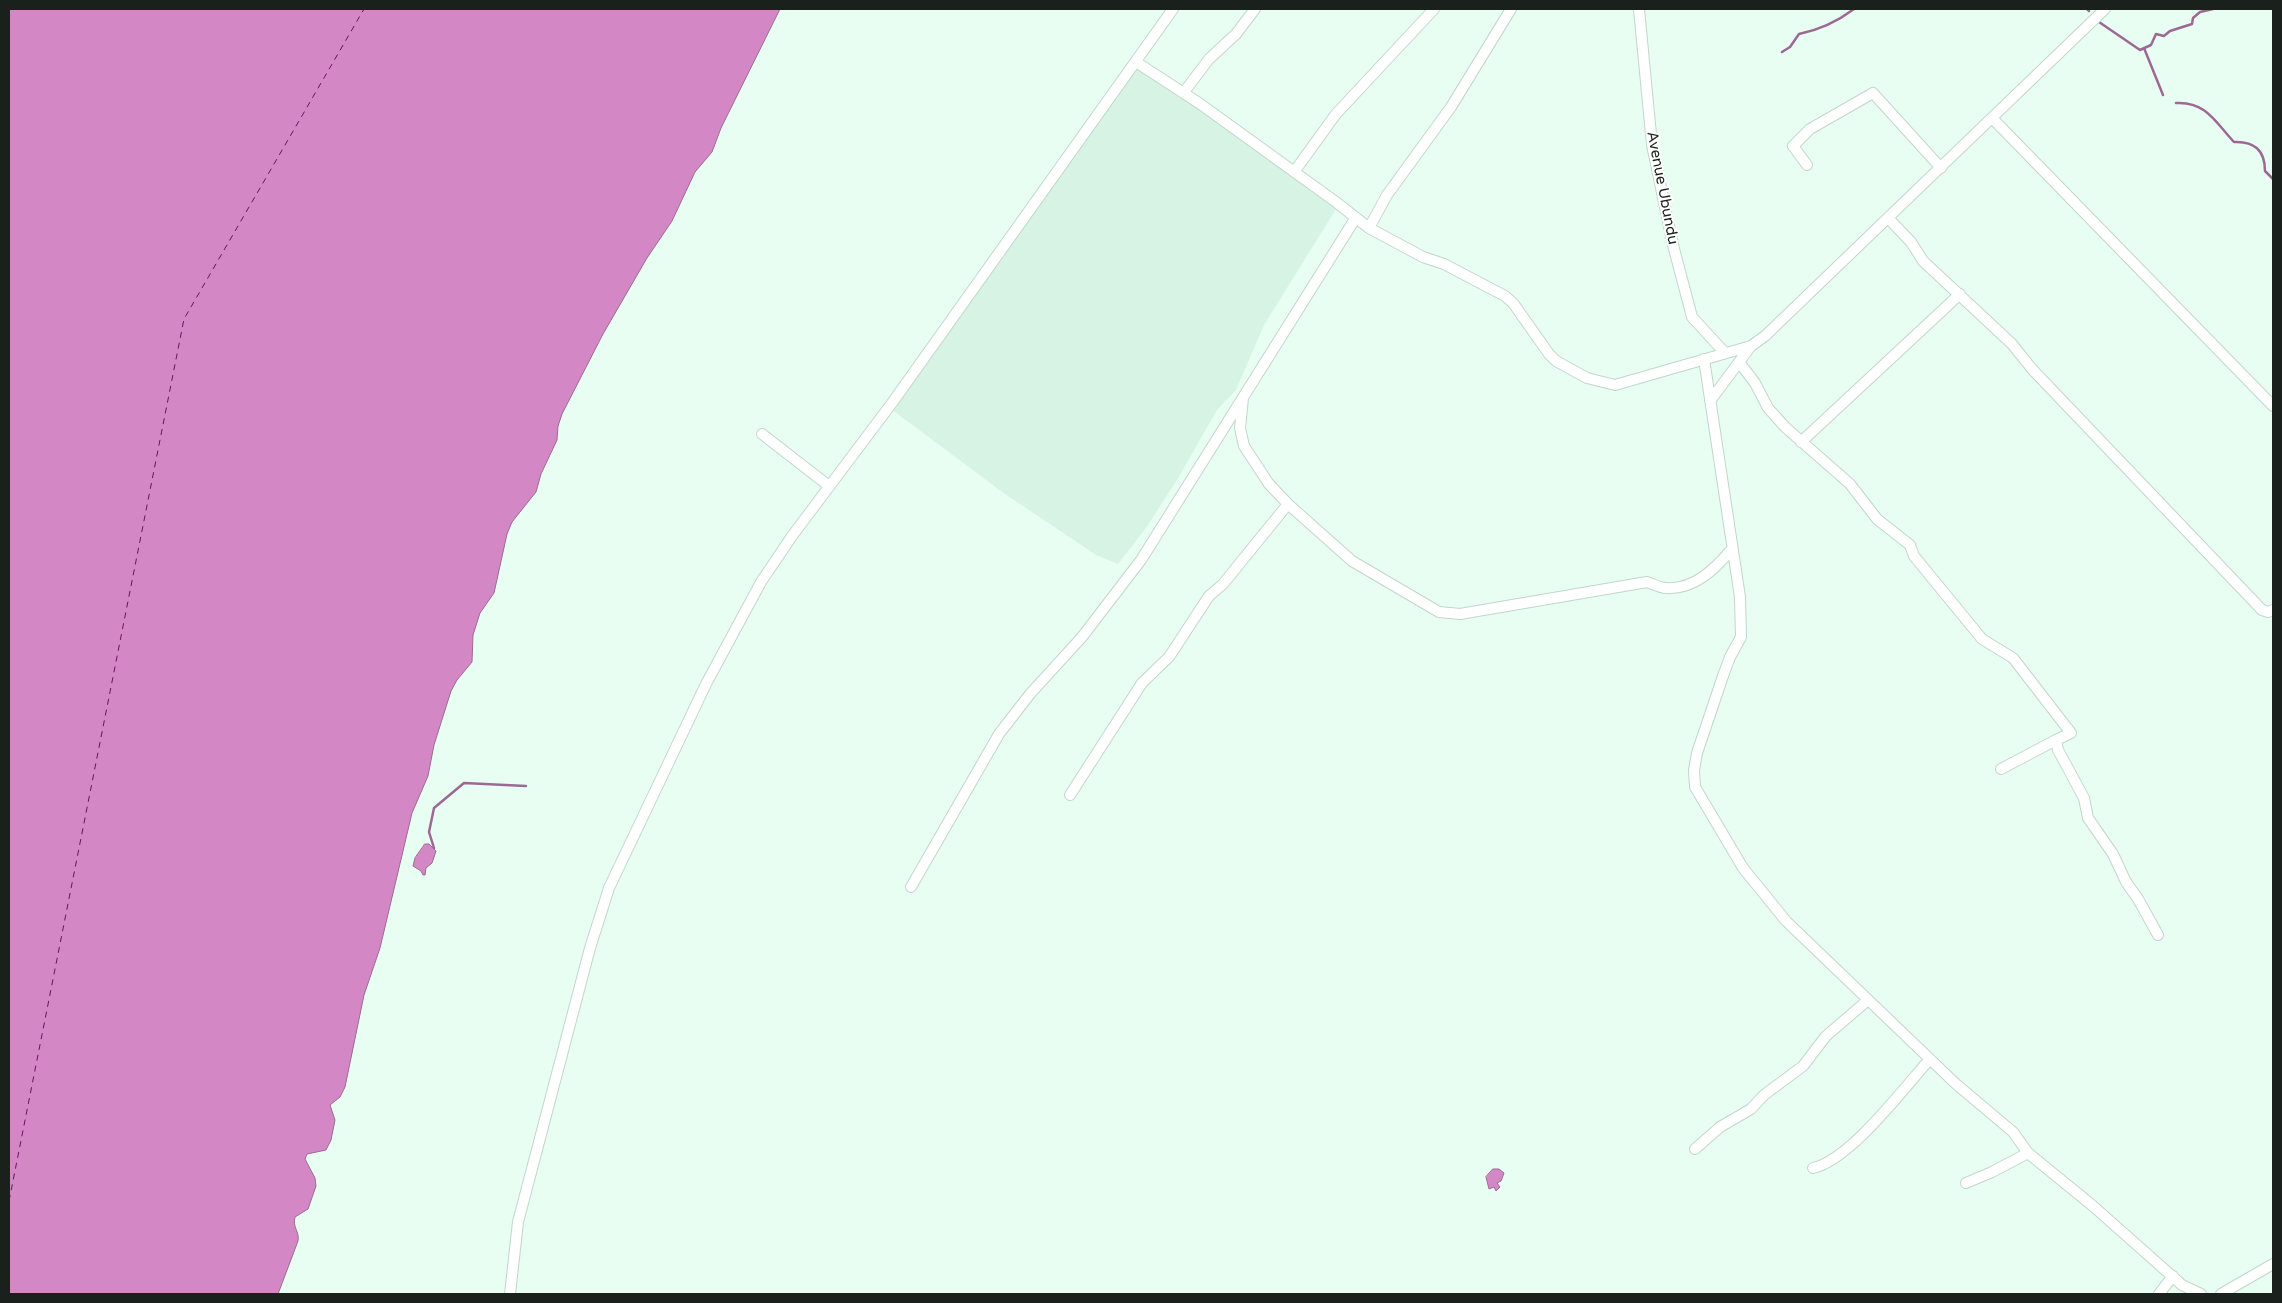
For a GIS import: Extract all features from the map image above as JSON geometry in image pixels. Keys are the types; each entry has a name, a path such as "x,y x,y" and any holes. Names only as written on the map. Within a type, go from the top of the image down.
{"street":[{"path":"510,1294 518,1222 590,948 609,888 706,684 761,582 829,486 892,403 1173,9"},
{"path":"1184,92 1210,58 1236,34 1255,9"},
{"path":"1294,172 1336,114 1434,9"},
{"path":"1369,228 1387,195 1451,107 1512,9"},
{"name":"Avenue Ubundu","path":"1640,9 1652,145 1673,246 1692,317 1725,353"},
{"path":"1710,401 1751,346 1765,336 2105,9"},
{"path":"1136,62 1184,92 1369,228 1422,258 1463,272 1505,296 1513,303 1549,354 1566,368 1587,378 1615,384 1751,346"},
{"path":"1807,165 1793,146 1810,129 1873,93 1940,168"},
{"path":"1992,118 2273,406"},
{"path":"1888,218 1912,244 1923,261 2012,344 2032,369 2144,483 2262,610 2268,612 2273,610"},
{"path":"911,887 1000,734 1024,701 1064,658 1118,592 1355,219"},
{"path":"1801,442 1960,294"},
{"path":"1704,359 1740,597 1741,637 1730,658 1697,753 1694,770 1695,787 1743,868 1786,921 1930,1059 2013,1132 2028,1153 2093,1206 2182,1285 2200,1294"},
{"path":"1740,362 1755,383 1768,408 1801,442 1850,484 1877,519 1910,545 1914,556 1982,639 2013,658 2071,733 2001,769"},
{"path":"1243,396 1240,428 1244,446 1269,484 1288,504 1352,561 1440,612 1460,614 1647,582 1665,588 1688,585 1714,570 1732,549"},
{"path":"762,434 829,486"},
{"path":"1070,795 1142,683 1169,657 1209,596 1223,584 1288,504"},
{"path":"2056,740 2058,750 2084,798 2088,818 2113,854 2126,882 2158,935"},
{"path":"1695,1149 1720,1127 1751,1109 1764,1095 1802,1066 1826,1036 1868,1000"},
{"path":"1814,1168 1838,1156 1857,1140 1930,1059"},
{"path":"1966,1183 2028,1153"},
{"path":"2222,1294 2273,1264"},
{"path":"2159,1294 2173,1276"}],"shaded area":[{"path":"9,9 780,9 721,128 712,152 695,172 672,221 647,258 603,334 562,414 558,426 557,440 541,474 536,492 512,522 507,534 494,593 480,613 473,635 472,662 457,680 451,691 434,745 428,776 412,813 380,948 364,995 345,1087 340,1097 330,1105 335,1120 331,1140 326,1150 307,1154 305,1159 315,1178 316,1186 308,1209 295,1217 294,1224 298,1241 278,1294 9,1294"},
{"path":"1134,64 1148,70 1338,206 1264,325 1236,390 1217,410 1177,480 1146,528 1118,564 1096,555 1005,494 887,406"},
{"path":"425,844 429,844 436,851 432,863 426,868 425,875 423,875 421,871 413,866 415,858"},
{"path":"1493,1169 1499,1169 1504,1173 1501,1181 1497,1183 1500,1187 1496,1191 1494,1187 1489,1189 1486,1177"}],"waterway":[{"path":"1782,52 1790,47 1799,34 1828,24 1854,9"},
{"path":"2099,22 2140,50 2151,45 2156,34 2164,36 2170,31 2192,24 2193,18 2200,12 2213,9"},
{"path":"2144,48 2163,95"},
{"path":"2176,103 2186,103 2203,109 2234,142 2247,143 2257,148 2263,157 2265,171 2273,179"},
{"path":"434,848 429,832 434,808 464,783 526,786"}],"ferry route":[{"path":"9,1201 184,319 364,9"}]}
